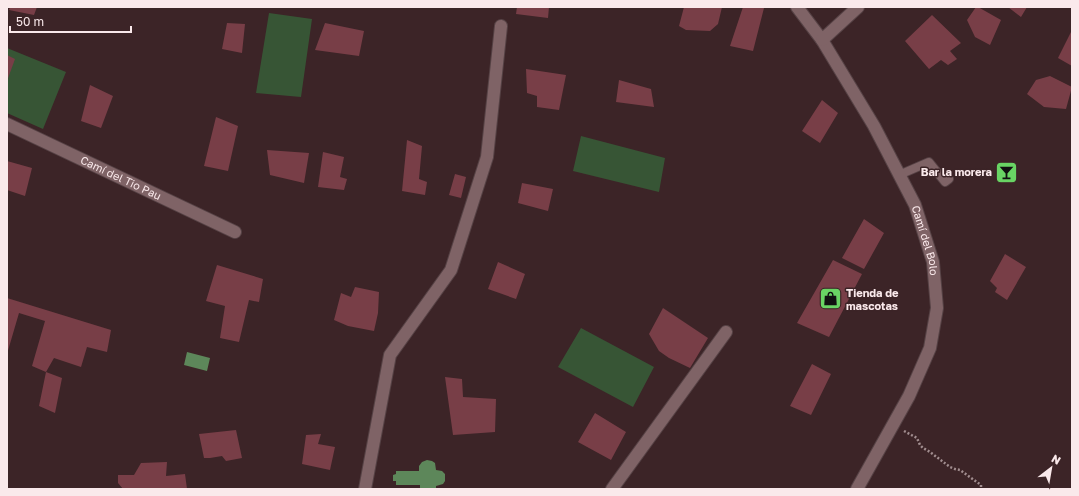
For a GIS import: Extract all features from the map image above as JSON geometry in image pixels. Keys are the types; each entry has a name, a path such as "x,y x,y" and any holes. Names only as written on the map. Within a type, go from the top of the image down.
{"street":[{"name":"Camí del Bolo","path":"797,7 822,40 874,126 915,205 933,262 937,308 930,348 913,388 856,489"},
{"path":"822,40 858,7"},
{"path":"365,489 390,355 451,270 487,157 501,26"},
{"name":"Camí del Tio Pau","path":"7,124 235,232"},
{"path":"612,489 726,332"}],"lane":[{"path":"899,175 929,162 945,182 949,179"}],"path":[{"path":"900,429 917,438 920,446 944,464 960,470 980,486 981,489"}],"shaded area":[{"path":"269,13 312,19 301,97 256,93"},
{"path":"7,48 66,72 43,129 7,113"},
{"path":"581,136 665,158 659,192 573,171"},
{"path":"581,328 654,367 633,407 558,367"},
{"path":"187,352 210,358 207,371 184,365"},
{"path":"427,460 435,463 436,470 442,471 445,474 445,481 443,484 436,486 436,489 420,489 420,485 396,485 396,481 393,481 393,475 396,474 396,471 419,471 419,466 422,462"}],"building":[{"path":"10,7 37,7 34,15 9,10"},
{"path":"517,7 549,7 548,18 516,14"},
{"path":"684,7 722,7 718,24 710,31 686,30 679,26"},
{"path":"743,7 764,8 753,51 730,46"},
{"path":"976,7 1001,20 990,45 975,37 967,20"},
{"path":"1008,7 1027,7 1021,17"},
{"path":"932,15 961,43 950,51 957,59 948,65 941,60 929,69 905,41"},
{"path":"227,23 245,24 242,53 222,49"},
{"path":"325,23 364,31 359,56 315,50"},
{"path":"1072,30 1072,66 1058,58"},
{"path":"7,55 15,59 7,81"},
{"path":"526,69 566,75 559,110 537,107 537,96 527,93"},
{"path":"1050,76 1072,87 1066,109 1044,107 1027,94 1036,80"},
{"path":"619,80 651,89 654,107 616,102"},
{"path":"90,85 113,96 101,128 81,121"},
{"path":"822,100 838,113 820,143 802,131"},
{"path":"216,117 238,126 228,171 204,166"},
{"path":"407,140 422,146 419,179 427,182 425,195 402,191"},
{"path":"267,150 309,153 304,183 270,175"},
{"path":"323,152 344,157 340,177 347,179 344,190 318,187"},
{"path":"7,161 32,168 25,196 7,190"},
{"path":"455,174 466,177 461,198 449,195"},
{"path":"522,183 553,189 548,211 518,203"},
{"path":"864,219 884,233 864,269 842,258"},
{"path":"1005,254 1026,267 1007,300 995,292 997,288 990,281"},
{"name":"Tienda de mascotas","path":"833,260 862,274 829,337 797,323"},
{"path":"498,262 525,274 516,299 488,289"},
{"path":"217,265 263,279 259,302 249,300 239,342 220,338 225,306 206,301"},
{"path":"355,287 379,292 378,313 374,331 348,326 334,320 341,293 351,297"},
{"path":"7,298 111,330 107,352 87,347 81,367 54,358 46,372 32,366 45,321 19,313 7,354"},
{"path":"663,308 708,338 690,368 669,358 659,351 649,334"},
{"path":"812,364 831,374 811,415 790,406"},
{"path":"46,372 62,378 55,413 39,406"},
{"path":"445,377 462,379 463,397 496,399 495,432 453,435"},
{"path":"595,413 626,432 611,460 578,442"},
{"path":"236,430 242,458 226,461 222,456 204,458 199,434"},
{"path":"321,434 318,444 335,447 330,470 302,464 306,435"},
{"path":"167,462 166,476 185,474 187,489 123,489 118,483 118,475 134,475 141,463"}],"place":[{"name":"Bar la morera","path":"1007,172"},
{"name":"Tienda de mascotas","path":"830,299"}]}
